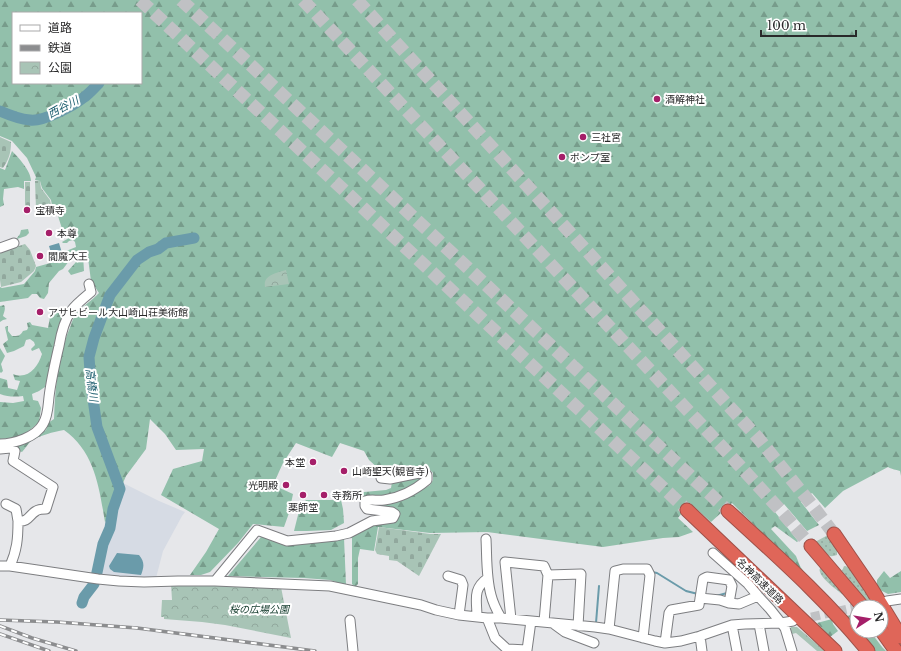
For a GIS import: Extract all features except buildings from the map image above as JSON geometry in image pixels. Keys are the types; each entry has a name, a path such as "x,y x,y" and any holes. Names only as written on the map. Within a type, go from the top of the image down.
{"highway":[{"name":"名神高速道路","path":"687,510 835,651"},
{"path":"728,511 824,601 868,651"},
{"path":"834,534 871,588 901,637"},
{"path":"811,546 856,599"},
{"path":"887,639 896,651"}],"street":[{"path":"0,248 14,243"},
{"path":"0,444 21,440 40,429 46,419 62,330 71,310 90,292 89,284"},
{"path":"0,449 11,448 15,451 13,462 53,487 46,509 37,510 24,522 18,522"},
{"path":"215,581 257,530 287,540 336,536 349,533 372,521 393,518 395,514 392,512 367,509 365,506 365,501 383,500 401,496 427,480 427,475 424,472 390,479 381,478"},
{"path":"6,504 16,509 18,522 17,548 10,566"},
{"path":"486,539 488,578 491,595 496,610 501,618"},
{"path":"713,553 748,584 770,609 785,628 792,651"},
{"path":"511,619 505,562 544,566 548,575 548,623"},
{"path":"0,566 10,566 119,581 215,581 330,586 421,605 436,610 482,618 501,618 610,629 665,643 700,636 732,625 781,623 793,621"},
{"path":"610,629 614,571 623,569 647,569 650,575 643,638"},
{"path":"548,575 581,574 578,626"},
{"path":"448,576 461,580 463,585 459,614"},
{"path":"665,643 668,613 671,610 699,605 703,579 707,577 729,580 732,586 729,603"},
{"path":"488,578 478,588 477,593 482,618 495,638 507,649 527,650 531,621"},
{"path":"700,598 739,604 758,596"},
{"path":"889,601 900,601"},
{"path":"350,620 353,651"},
{"path":"548,623 565,632 594,643"},
{"path":"758,624 764,651"},
{"path":"732,625 737,651"},
{"path":"700,636 702,651"}],"shaded area":[{"path":"123,483 185,512 163,551 156,578 98,577 105,544 111,528 113,509"}],"green space":[{"path":"0,0 901,0 901,476 900,471 888,467 843,491 825,508 812,493 801,502 819,525 807,531 784,504 775,512 798,541 797,542 775,526 771,529 796,556 806,575 732,503 711,522 690,503 678,518 693,532 679,537 603,547 487,532 430,533 378,527 374,551 360,549 358,558 358,584 355,587 352,584 352,536 372,524 392,521 400,515 395,509 367,506 367,502 404,500 430,485 433,480 433,473 424,467 391,473 380,470 369,460 364,451 340,443 332,457 296,443 283,463 273,485 293,494 284,527 253,524 238,543 210,572 201,575 190,575 206,552 219,529 161,495 173,469 202,461 204,449 176,450 165,434 150,419 146,449 126,476 112,508 110,517 105,522 98,483 94,471 83,449 64,430 38,437 30,442 22,452 19,451 17,447 46,430 48,423 54,419 55,395 60,359 72,321 81,308 99,293 91,281 87,250 65,254 64,252 76,247 75,242 73,240 67,243 62,242 69,238 68,236 64,235 51,200 42,188 40,181 35,180 36,177 27,158 12,141 0,136"},
{"path":"0,137 11,142 9,156 3,168 0,167"},
{"path":"12,151 27,169 31,181 24,181 24,189 18,187 4,189 4,205 0,207 0,168 5,170"},
{"path":"35,181 40,181 41,188 50,200 51,205 36,209"},
{"path":"25,182 30,182 30,207 25,207"},
{"path":"28,229 29,233 26,236 17,239 21,230"},
{"path":"25,244 30,250 36,266 34,271 21,282 1,287 0,252"},
{"path":"83,255 84,271 71,275 68,271 76,262 73,257"},
{"path":"72,257 63,269 59,271 49,283 48,293 44,299 40,298 37,294 32,294 28,298 0,302 0,287 2,288 24,284 35,271 36,267"},
{"path":"286,270 289,284 265,287 268,277"},
{"path":"4,305 5,309 3,316 7,319 0,322 0,306"},
{"path":"54,312 62,312 65,314 45,387 32,394 33,400 38,401 41,408 39,422 22,435 0,439 0,402 13,403 24,401 23,396 6,396 0,394 0,378 7,380 8,388 17,390 20,381 15,380 13,374 28,374 35,368 42,354 39,348 32,351 31,349 35,345 30,339 26,340 24,346 7,353 3,344 8,340 5,327 8,326 8,331 12,336 19,335 23,331 27,330 27,323 30,322 32,325 48,328 50,317"},
{"path":"0,348 5,356 1,364 3,371 1,373 0,372"},
{"path":"421,476 422,481 415,486 383,497 367,497 362,495 364,492 386,490 391,488 392,482"},
{"path":"306,500 341,500 344,523 331,530 294,531 300,507"},
{"path":"379,527 430,534 441,534 419,576 397,561 389,560 389,556 377,554 375,550"},
{"path":"828,535 837,549 837,555 828,555 815,542"},
{"path":"261,537 291,545 344,538 346,585 330,580 304,578 228,576"},
{"path":"821,566 849,599 824,579 820,569"},
{"path":"844,566 848,567 870,599 864,599 842,571"},
{"path":"884,571 890,578 901,571 901,592 888,594 880,590 877,580"},
{"name":"桜の広場公園","path":"171,584 281,587 291,638 225,625 164,619 164,617 161,617 162,600 172,600"},
{"path":"832,619 833,624 838,631 830,637 817,623"},
{"path":"791,627 797,627 825,651 817,651 796,633 792,634 790,629"},
{"path":"865,639 876,639 886,651 875,651"}],"water":[{"path":"59,243 62,253 52,256 49,246"},
{"path":"117,553 139,555 143,565 141,575 114,572 110,569 109,566"}],"waterway":[{"name":"西谷川","path":"0,111 14,117 30,120 42,119 58,113 78,101 87,95 98,84"},
{"name":"高橋川","path":"96,577 103,544 110,528 113,509 120,489 97,427 89,357 94,338 110,295 137,260 166,243 194,238"},
{"path":"652,572 657,573 686,591 698,594"},
{"name":"高橋川","path":"82,603 84,597 94,584"},
{"path":"596,623 599,586"},
{"path":"716,596 727,593"}],"tunnel":[{"path":"140,0 687,510"},
{"path":"181,0 728,511"},
{"path":"303,0 739,465 811,546"},
{"path":"357,0 759,439 834,534"},
{"path":"798,620 849,609"}],"railway":[{"path":"0,620 57,622 137,628 315,651"},
{"path":"0,626 32,638 76,651"},
{"path":"0,634 49,651"}],"place":[{"name":"酒解神社","path":"657,99"},
{"name":"三社宮","path":"583,137"},
{"name":"ポンプ室","path":"562,157"},
{"name":"宝積寺","path":"27,210"},
{"name":"本尊","path":"49,233"},
{"name":"閻魔大王","path":"40,256"},
{"name":"アサヒビール大山崎山荘美術館","path":"40,312"},
{"name":"本堂","path":"313,462"},
{"name":"山崎聖天(観音寺)","path":"344,471"},
{"name":"光明殿","path":"286,485"},
{"name":"薬師堂","path":"303,495"},
{"name":"寺務所","path":"324,495"}]}
